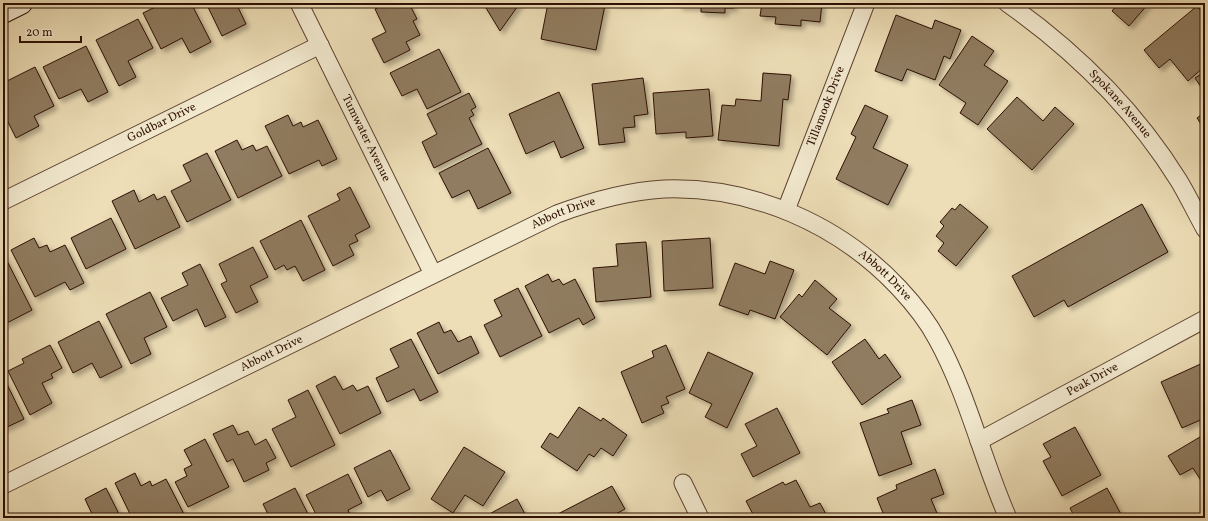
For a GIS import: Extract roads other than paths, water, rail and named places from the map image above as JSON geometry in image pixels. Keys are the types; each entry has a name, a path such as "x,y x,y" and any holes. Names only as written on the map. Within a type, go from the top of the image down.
{"main road":[{"path":"3,12 21,3"}],"street":[{"name":"Tumwater Avenue","path":"299,3 433,274"},
{"name":"Tillamook Drive","path":"786,210 866,3"},
{"name":"Spokane Avenue","path":"1007,3 1034,21 1073,54 1117,98 1149,138 1174,175 1205,229"},
{"name":"Goldbar Drive","path":"3,201 320,45"},
{"name":"Abbott Drive","path":"3,485 557,214 591,201 628,193 664,190 701,190 743,197 786,210 824,228 855,248 883,272 912,303 936,337 953,370 1008,518"},
{"name":"Peak Drive","path":"979,441 1205,319"},
{"path":"683,483 700,518"}]}
